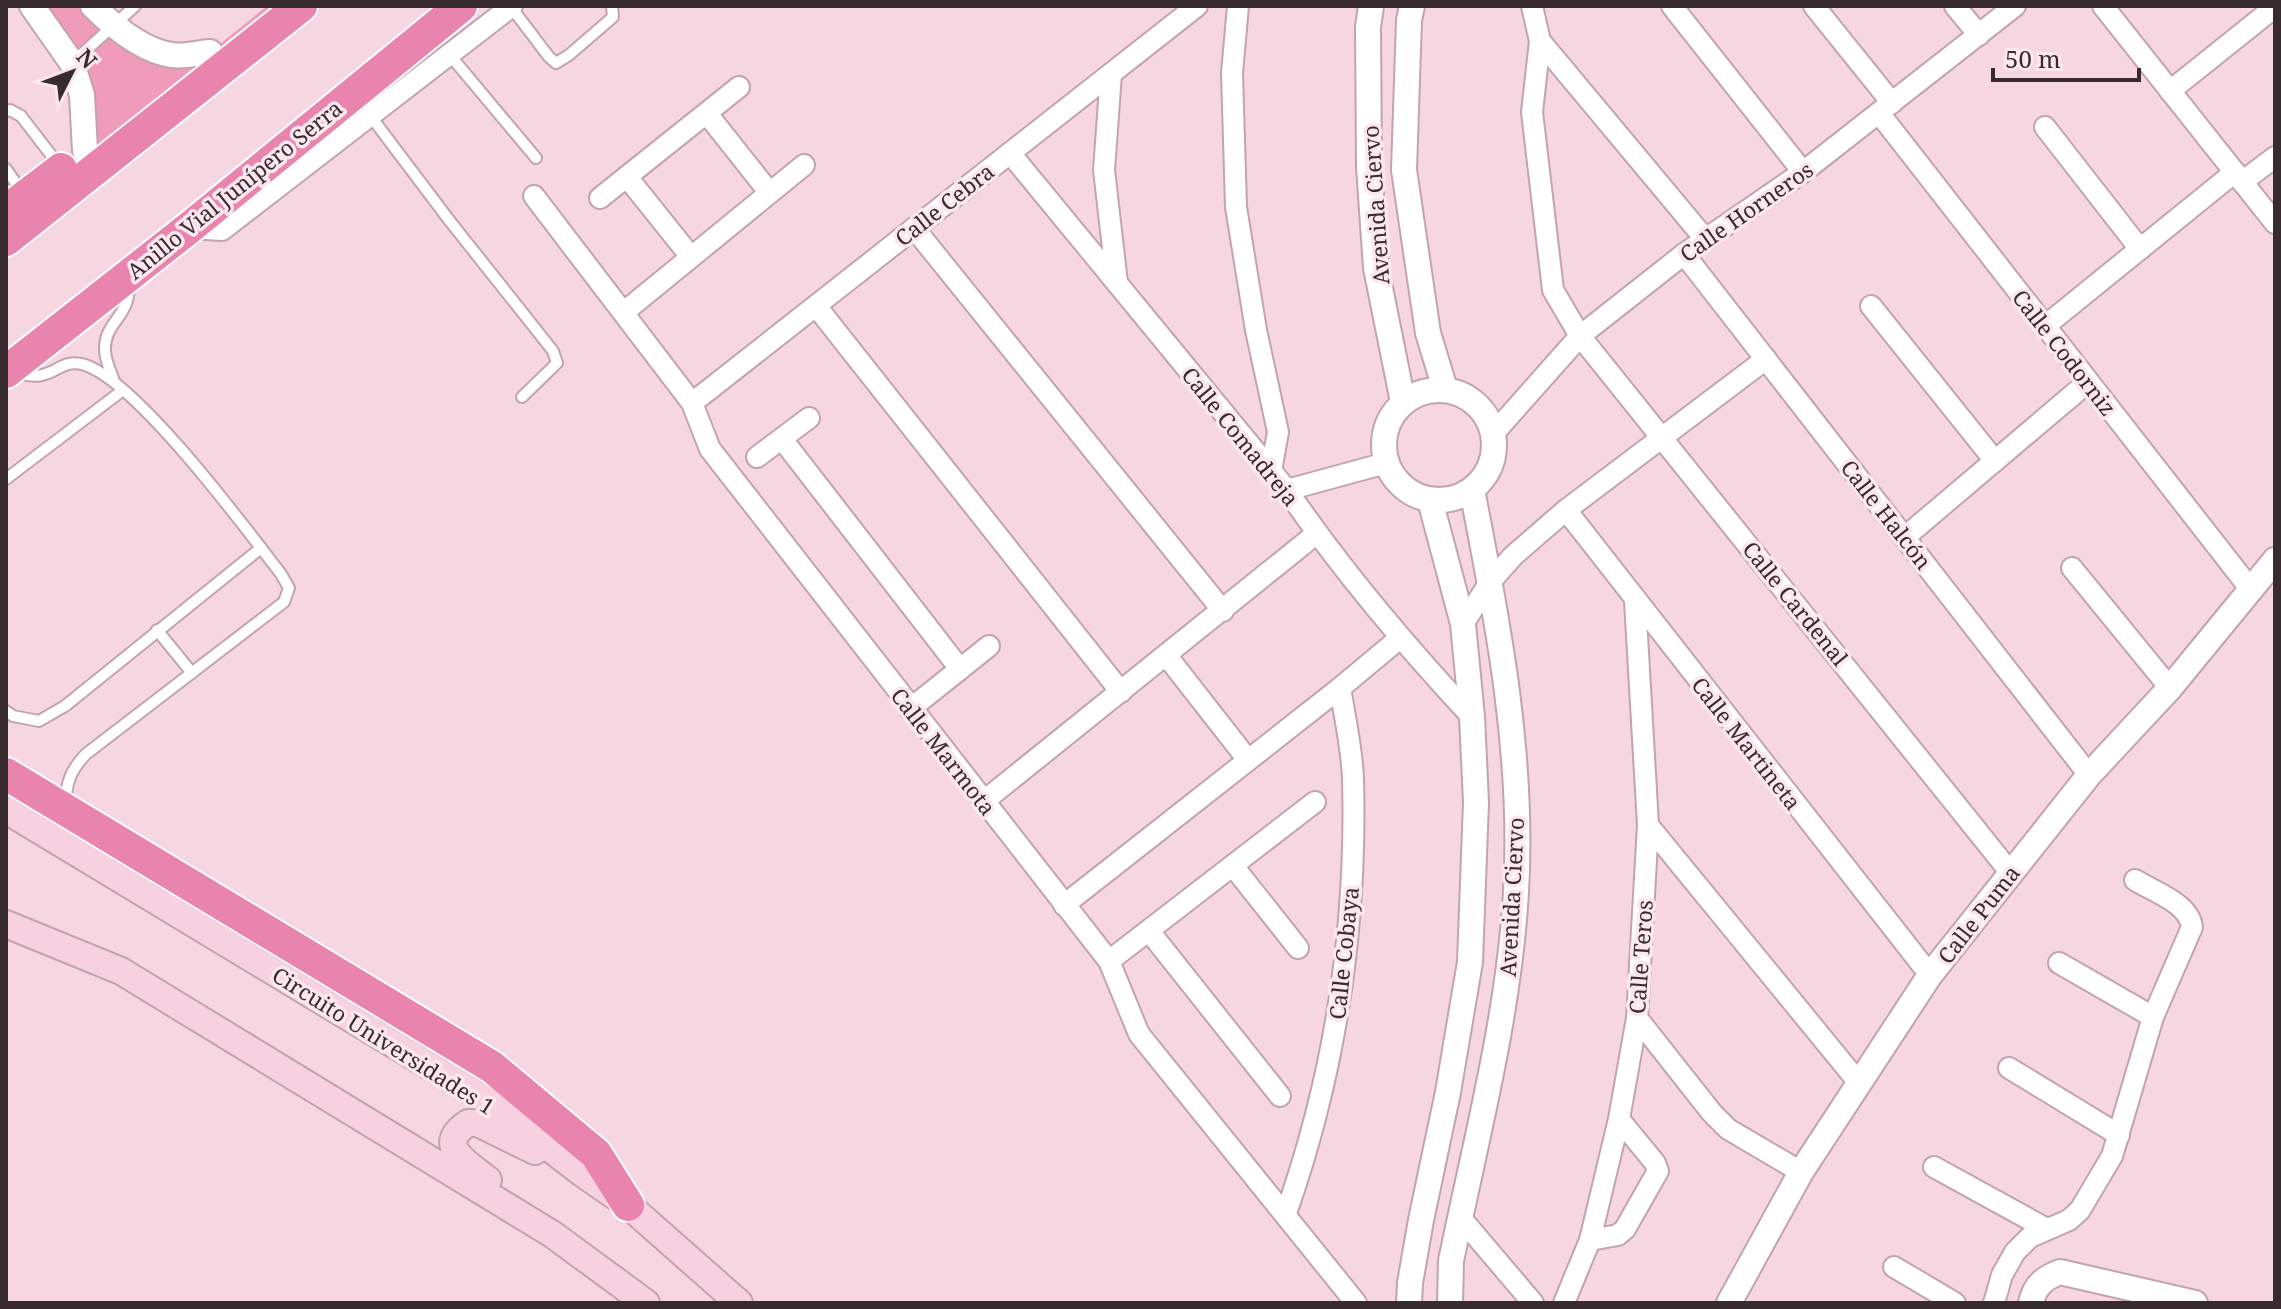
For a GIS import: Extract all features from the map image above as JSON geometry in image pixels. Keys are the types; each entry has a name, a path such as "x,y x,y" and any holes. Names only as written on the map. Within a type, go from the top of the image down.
{"highway":[{"path":"6,240 222,55 267,6"},
{"path":"16,204 222,55 301,6"},
{"path":"222,55 252,61 326,6"},
{"name":"Anillo Vial Junípero Serra","path":"7,371 189,228 461,6"},
{"path":"6,774 492,1067 596,1154 628,1205"}],"main road":[{"name":"Circuito Universidades 1","path":"6,810 491,1103 628,1205 739,1303"},
{"path":"6,924 121,971 552,1234"},
{"path":"582,1173 478,1123 468,1123 454,1136 452,1145 455,1152 552,1234 646,1303"}],"street":[{"path":"32,6 72,63 82,95 73,160"},
{"path":"93,6 114,27 136,41 172,55 222,55"},
{"path":"189,228 222,230 512,6"},
{"name":"Calle Cebra","path":"692,403 1197,6"},
{"path":"1238,6 1232,73 1236,207 1256,330 1278,432 1271,471"},
{"name":"Avenida Ciervo","path":"1371,6 1368,27 1369,167 1376,268 1403,402"},
{"name":"Avenida Ciervo","path":"1412,6 1404,170 1428,333 1445,389"},
{"path":"1532,6 1540,41 1706,240"},
{"path":"1672,6 1803,172"},
{"name":"Calle Codorniz","path":"1814,6 2045,326 2252,591"},
{"path":"1955,6 1979,35"},
{"name":"Calle Horneros","path":"1494,433 1580,336 1684,254 1803,172 2015,6"},
{"path":"2103,6 2275,223"},
{"path":"2170,91 2275,7"},
{"name":"Calle Cardenal","path":"1540,41 1532,112 1553,290 1580,336 2010,872"},
{"path":"1111,74 1104,170 1117,283"},
{"path":"600,198 708,115 739,87"},
{"path":"708,115 769,192"},
{"path":"2045,127 2140,249"},
{"name":"Calle Comadreja","path":"1010,153 1287,490 1316,534 1400,638 1472,717"},
{"path":"2045,326 2140,249 2238,177 2275,157"},
{"path":"624,312 804,165"},
{"path":"1369,167 1404,170"},
{"path":"627,177 691,257"},
{"name":"Calle Marmota","path":"534,196 692,403 710,449 1109,961 1139,1034 1356,1303"},
{"path":"914,228 1223,611"},
{"name":"Calle Halcón","path":"1684,254 2089,775"},
{"path":"816,306 1121,692"},
{"path":"1871,306 1995,461"},
{"path":"1463,624 1490,582 1513,556 1566,510 1766,359"},
{"path":"1905,537 2088,382"},
{"path":"1445,389 1463,394 1478,405 1494,433 1493,458 1486,476 1472,490 1452,499 1430,500 1411,493 1396,480 1386,463 1383,441 1389,419 1403,402 1422,391 1445,389"},
{"path":"757,457 809,418"},
{"path":"782,439 960,669"},
{"path":"1287,490 1386,463"},
{"name":"Avenida Ciervo","path":"1450,1303 1451,1261 1503,1007 1516,891 1517,797 1509,712 1490,582 1472,490"},
{"name":"Avenida Ciervo","path":"1409,1303 1418,1236 1448,1092 1470,962 1476,802 1463,624 1430,500"},
{"name":"Calle Martineta","path":"1566,510 1930,975"},
{"path":"984,801 1316,534"},
{"name":"Calle Puma","path":"1729,1303 1801,1172 1930,975 2089,775 2170,688 2275,560"},
{"path":"2072,568 2170,688"},
{"name":"Calle Teros","path":"1564,1303 1590,1240 1619,1119 1637,1018 1648,825 1635,601"},
{"path":"1064,905 1400,638"},
{"path":"910,709 989,646"},
{"path":"1166,655 1248,760"},
{"name":"Calle Cobaya","path":"1286,1213 1303,1163 1332,1049 1350,921 1353,776 1340,688"},
{"path":"1109,961 1315,802"},
{"path":"1648,825 1859,1083"},
{"path":"1233,866 1298,948"},
{"path":"1994,1303 2002,1275 2015,1252 2030,1237 2069,1220 2080,1210 2112,1156 2153,1017 2192,927 2191,916 2184,909 2135,880"},
{"path":"1149,931 1280,1096"},
{"path":"1470,962 1509,963"},
{"path":"2059,963 2153,1017"},
{"path":"1637,1018 1728,1129 1801,1172"},
{"path":"2009,1068 2119,1135"},
{"path":"1590,1240 1618,1235 1625,1229 1658,1171 1655,1163 1619,1119"},
{"path":"1934,1167 2045,1228"},
{"path":"1460,1217 1533,1303"},
{"path":"1894,1267 1955,1303"},
{"path":"2031,1303 2033,1292 2044,1278 2060,1272 2195,1303"}],"lane":[{"path":"72,63 135,6"},
{"path":"512,6 556,63 613,17 612,6"},
{"path":"449,54 536,158"},
{"path":"6,111 21,116 73,160"},
{"path":"369,114 553,351 557,363 522,397"},
{"path":"6,169 16,204"},
{"path":"114,381 104,352 107,332 130,298 127,275"},
{"path":"7,371 31,378 44,377 66,364 84,365 114,381 194,466 261,548 289,588 284,602 86,754 67,779 65,810"},
{"path":"6,479 123,390"},
{"path":"6,711 13,716 39,721 65,706 261,548"},
{"path":"157,630 192,673"}],"shaded area":[{"path":"32,6 93,6 136,41 210,52 267,6 301,6 235,59 6,211 85,150 82,96"}]}
